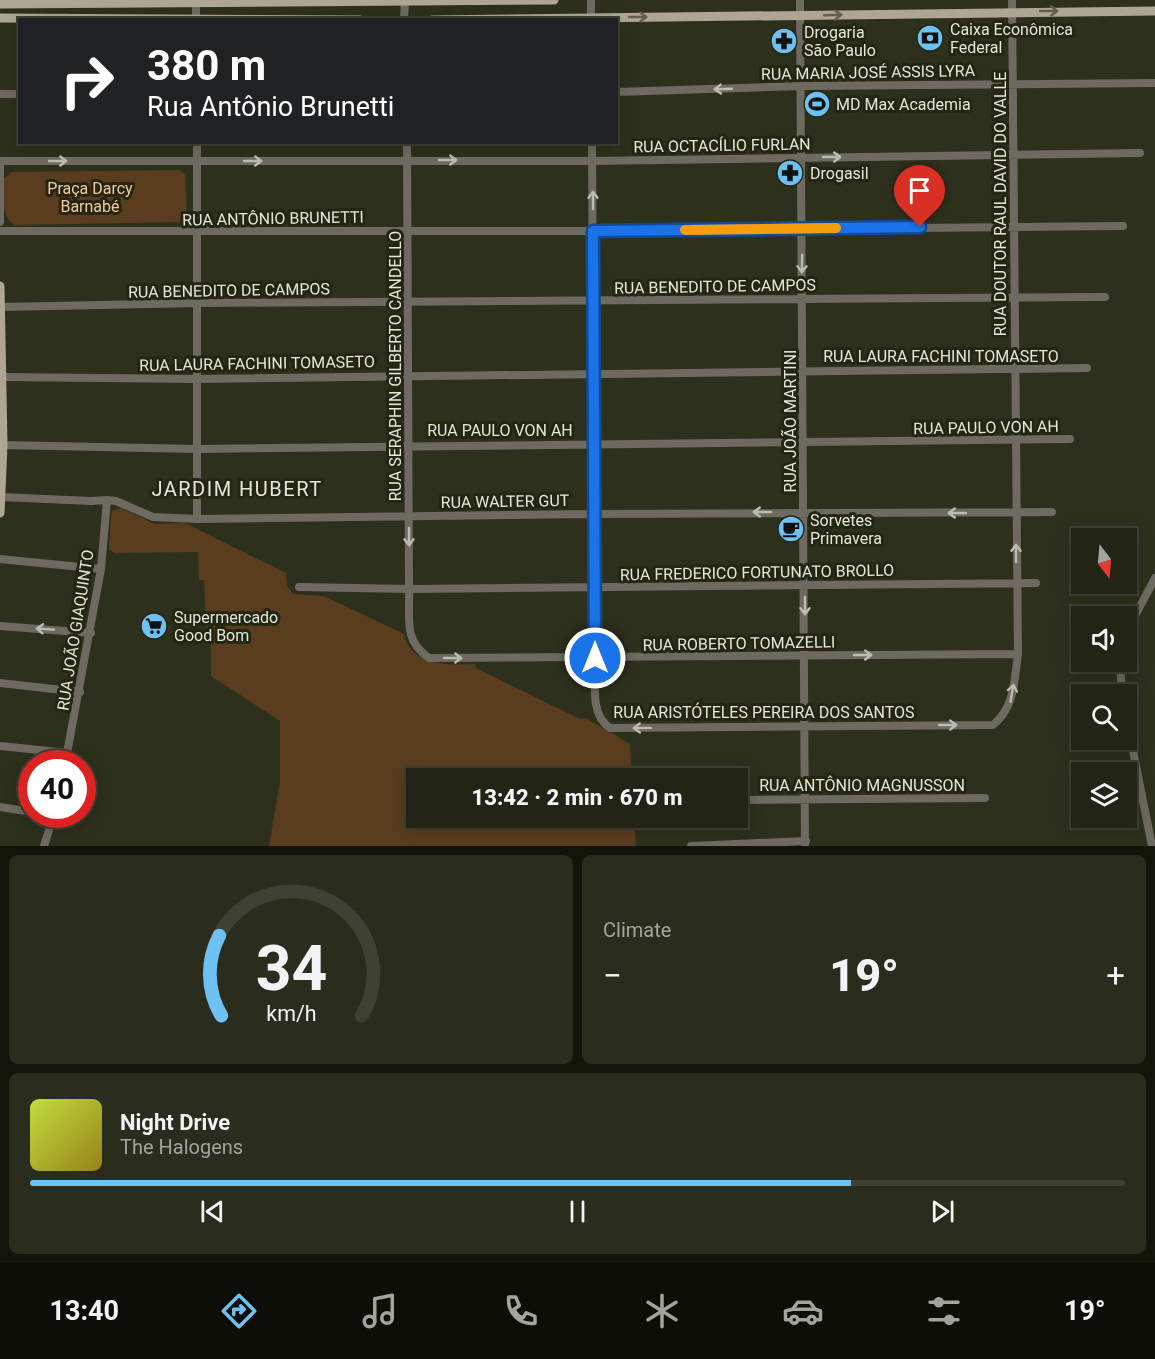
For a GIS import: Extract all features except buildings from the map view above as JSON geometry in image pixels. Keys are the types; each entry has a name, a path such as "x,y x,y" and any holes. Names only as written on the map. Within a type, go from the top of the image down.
{"main road":[{"path":"0,4 554,0"},
{"path":"618,19 1013,11 1151,11 1153,0"},
{"path":"0,18 18,18"},
{"path":"0,286 3,377 0,513"}],"street":[{"path":"591,0 591,18"},
{"name":"RUA JOÃO MARTINI","path":"800,0 806,844"},
{"name":"RUA DOUTOR RAUL DAVID DO VALLE","path":"993,725 1005,715 1011,701 1018,654 1012,0"},
{"path":"196,1 196,18"},
{"path":"404,1 404,18"},
{"name":"RUA MARIA JOSÉ ASSIS LYRA","path":"618,92 802,86 1155,83"},
{"path":"0,94 18,94"},
{"path":"197,144 197,519"},
{"name":"RUA SERAPHIN GILBERTO CANDELLO","path":"406,144 409,590"},
{"name":"RUA ARISTÓTELES PEREIRA DOS SANTOS","path":"592,144 595,658 597,714 602,723 610,728 993,725"},
{"name":"RUA OCTACÍLIO FURLAN","path":"0,162 592,161 1140,153"},
{"path":"0,162 0,222"},
{"name":"RUA ANTÔNIO BRUNETTI","path":"0,231 197,233 1123,226"},
{"name":"RUA BENEDITO DE CAMPOS","path":"2,307 198,303 1105,297"},
{"name":"RUA LAURA FACHINI TOMASETO","path":"3,377 196,379 409,374 1087,368"},
{"name":"RUA PAULO VON AH","path":"3,445 197,449 1070,439"},
{"name":"RUA WALTER GUT","path":"1,497 116,501 153,517 197,519 804,512 1052,512"},
{"name":"RUA JOÃO GIAQUINTO","path":"69,750 101,569 107,500"},
{"path":"0,559 101,569"},
{"path":"1137,612 1155,578"},
{"name":"RUA FREDERICO FORTUNATO BROLLO","path":"299,587 409,590 1035,583"},
{"name":"RUA ROBERTO TOMAZELLI","path":"409,590 411,640 429,658 1018,654"},
{"path":"0,626 90,633"},
{"path":"0,683 80,692"},
{"path":"0,746 39,750"},
{"path":"1133,750 1152,846"},
{"name":"RUA ANTÔNIO MAGNUSSON","path":"748,800 985,798"},
{"path":"0,807 18,810"},
{"path":"44,846 50,828"},
{"path":"691,846 806,844 814,846"}],"green space":[{"name":"Praça Darcy Barnabé","path":"180,170 185,175 187,215 181,222 15,225 7,217 5,211 4,179 12,172"},
{"path":"121,508 155,524 185,523 286,573 287,586 293,594 324,596 404,634 414,653 423,658 443,664 475,664 476,668 580,719 586,718 630,744 631,768 406,768 406,828 635,828 636,846 269,846 280,781 280,721 211,676 211,629 206,628 204,580 199,580 198,552 114,553 109,549 112,511"}],"slow traffic":[{"path":"685,230 836,228"}],"place":[{"name":"Caixa Econômica Federal","path":"930,38"},
{"name":"Drogaria São Paulo","path":"784,41"},
{"name":"MD Max Academia","path":"817,104"},
{"name":"Drogasil","path":"790,173"},
{"name":"Sorvetes Primavera","path":"791,529"},
{"name":"Supermercado Good Bom","path":"154,626"}],"district":[{"name":"JARDIM HUBERT","path":"237,489"}],"route":[{"path":"595,658 593,231 920,227"}]}
